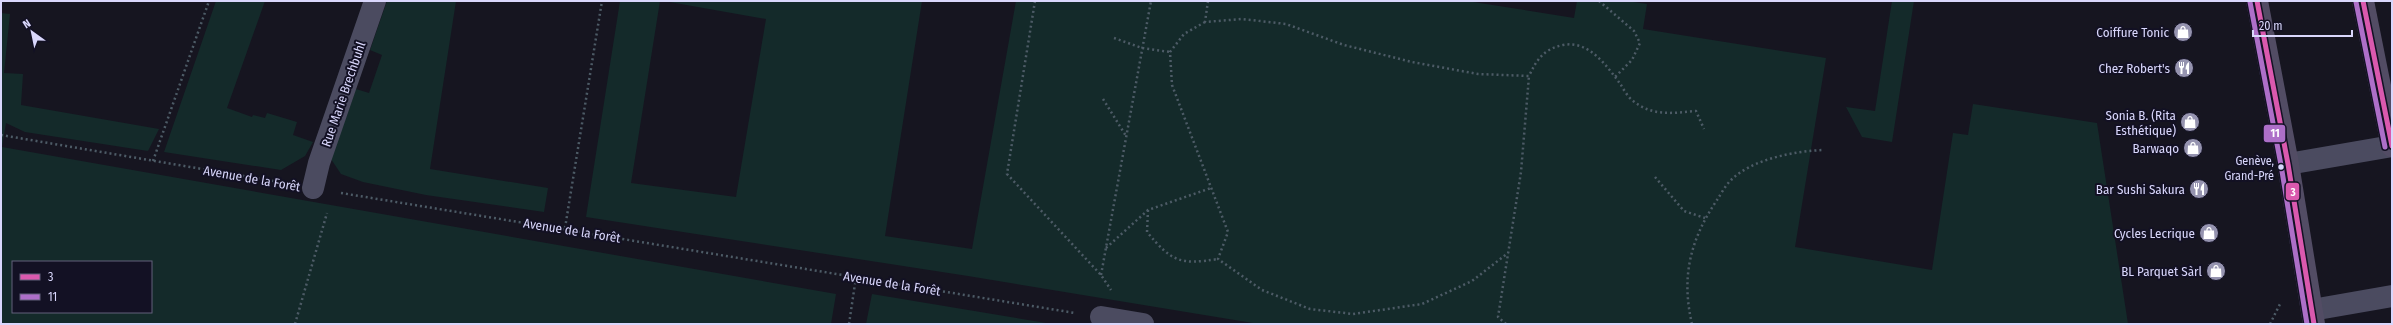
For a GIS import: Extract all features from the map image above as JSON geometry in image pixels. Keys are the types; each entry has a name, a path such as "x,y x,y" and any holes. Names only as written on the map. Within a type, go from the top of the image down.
{"main road":[{"path":"2257,1 2288,164 2313,317"},
{"path":"2364,1 2392,146"}],"street":[{"name":"Rue Marie Brechbuhl","path":"313,188 319,163 375,1"},
{"path":"2288,164 2392,146"},
{"path":"2313,317 2392,296"},
{"path":"1110,318 1143,324"}],"path":[{"path":"153,161 209,1"},
{"path":"565,228 602,1"},
{"path":"1035,1 1007,174 1101,275 1117,298 1110,318"},
{"path":"1101,275 1151,1"},
{"path":"1205,22 1208,1"},
{"path":"1599,1 1634,31 1640,43 1632,60 1615,77"},
{"path":"1218,259 1228,232 1172,85 1170,52 1184,34 1205,22 1242,19 1286,24 1344,45 1412,62 1478,74 1529,76"},
{"path":"1114,38 1142,48 1170,52"},
{"path":"1506,324 1498,317 1521,172 1529,76 1538,57 1553,47 1573,43 1591,50 1615,77 1632,100 1659,114 1696,111 1704,129"},
{"path":"1103,99 1126,136"},
{"name":"Avenue de la Forêt","path":"1,135 334,192 565,228 1110,318"},
{"path":"1692,324 1686,300 1689,259 1705,218 1731,180 1764,160 1804,151 1824,150"},
{"path":"1655,177 1684,211 1705,218"},
{"path":"1106,248 1148,210 1211,188"},
{"path":"294,324 334,192"},
{"path":"1148,210 1147,232 1164,253 1190,263 1218,259 1262,290 1310,309 1353,314 1422,304 1472,281 1508,253"},
{"path":"848,324 856,277"}],"green space":[{"path":"216,1 265,1 227,108 252,117 253,115 265,118 267,113 297,122 293,135 313,142 305,156 281,170 164,152"},
{"path":"387,1 456,1 430,169 548,188 544,212 426,195 363,182 341,174 331,159 356,89 369,93 382,55 370,50"},
{"path":"620,1 660,1 631,183 736,197 766,19 664,1 922,1 885,236 972,249 1016,1 1467,1 1574,18 1577,1 1627,1 1647,4 1643,29 1826,58 1795,247 1932,270 1953,133 1968,135 1973,104 2097,123 2128,324 1259,324 968,276 586,217"},
{"path":"1892,1 1914,1 1892,142 1862,137 1846,107 1875,111"},
{"path":"1,13 10,14 4,73 23,74 21,105 159,129 148,151 25,132 6,123 2,147 836,294 831,324 1,324"},
{"path":"872,294 1052,324 866,324"}],"transit line":[{"name":"3","path":"2257,1 2288,164 2314,324"},
{"name":"3","path":"2363,1 2392,146"},
{"name":"11","path":"2250,2 2281,165 2307,324"},
{"name":"11","path":"2356,2 2385,147"}],"place":[{"name":"Coiffure Tonic","path":"2183,32"},
{"name":"Chez Robert's","path":"2184,68"},
{"name":"Sonia B. (Rita Esthétique)","path":"2190,122"},
{"name":"Barwaqo","path":"2193,148"},
{"name":"Genève, Grand-Pré","path":"2281,167"},
{"name":"Bar Sushi Sakura","path":"2199,189"},
{"name":"Cycles Lecrique","path":"2209,233"},
{"name":"BL Parquet Sàrl","path":"2216,271"}]}
